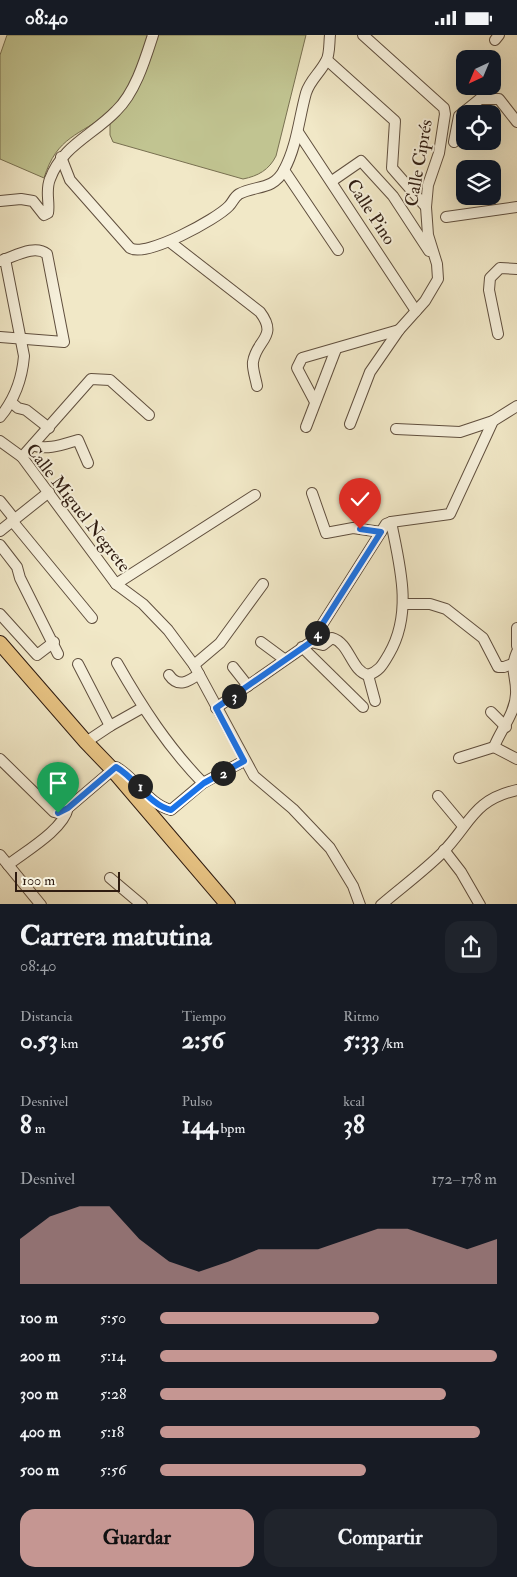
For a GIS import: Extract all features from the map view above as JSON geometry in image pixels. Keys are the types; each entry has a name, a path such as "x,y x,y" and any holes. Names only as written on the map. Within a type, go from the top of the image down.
{"main road":[{"path":"0,643 112,769 227,904"}],"street":[{"path":"0,201 21,199 33,201 44,215 48,213 47,191 49,181 61,157 118,110 130,92 153,35"},
{"path":"61,157 70,180 130,248 137,250 170,242 229,207 236,196 243,192 265,188 284,170 298,132 306,91 312,79 327,60 330,35"},
{"name":"Calle Ciprés","path":"350,424 370,372 399,330 429,295 438,279 437,264 428,235 426,207 431,173 439,153 445,114 444,108 363,35"},
{"path":"327,60 395,121 392,168 426,207"},
{"path":"454,143 459,116 480,99 498,99 517,121"},
{"name":"Calle Pino","path":"298,132 416,311"},
{"path":"332,181 361,161 393,196 437,264"},
{"path":"284,170 338,250"},
{"path":"446,217 517,207"},
{"path":"170,242 260,312 267,321 267,335 252,363 257,386"},
{"path":"0,337 20,337 64,342 47,254 42,250 32,251 3,260 20,337 24,356 23,372 10,403 0,417"},
{"path":"498,334 489,290 490,279 500,268 517,269"},
{"path":"315,402 298,373 298,363 309,356 399,330"},
{"path":"306,427 336,349"},
{"path":"22,457 49,428 84,385 92,379 110,380 149,415"},
{"path":"10,403 18,409 26,410 49,428"},
{"path":"396,429 460,432 493,421 517,406"},
{"path":"216,708 306,645 381,532 391,522 450,514 493,421"},
{"path":"34,445 47,448 78,440 88,463"},
{"name":"Calle Miguel Negrete","path":"0,441 22,457 116,585 142,605 168,630 194,665 244,761 254,776 293,809 330,848 353,886 360,904"},
{"path":"0,531 49,492"},
{"path":"312,493 326,533 353,528 381,532"},
{"path":"116,585 255,495"},
{"path":"0,501 12,516 13,522 92,618"},
{"path":"368,675 379,671 402,623 403,604 400,564 391,522"},
{"path":"0,545 17,567 20,579 54,642 58,654"},
{"path":"194,665 220,643 263,584"},
{"path":"403,604 430,604 446,609 482,638 498,667 512,664"},
{"path":"0,614 36,655 54,642"},
{"path":"517,628 517,646"},
{"path":"306,645 323,645 332,638 339,640 361,671 368,675 375,701"},
{"path":"261,643 284,659"},
{"path":"306,645 363,707"},
{"path":"459,758 494,747 506,727 516,693 512,664 517,652"},
{"path":"117,663 142,708 179,758 204,783"},
{"path":"78,664 110,726"},
{"path":"233,667 248,686"},
{"path":"169,675 173,681 187,683 199,674"},
{"path":"86,742 142,708"},
{"path":"490,712 506,727"},
{"path":"494,747 517,759"},
{"path":"0,759 54,812 58,813 68,808 116,767 127,773 161,808 171,810 204,783 244,761"},
{"path":"382,904 444,850 483,803 502,793 517,790"},
{"path":"438,796 463,826"},
{"path":"8,865 58,826 66,817 68,808"},
{"path":"444,850 461,872 479,904"},
{"path":"0,855 40,904"},
{"path":"110,879 141,904"}],"green space":[{"path":"7,35 306,35 276,156 262,172 243,179 113,142 110,135 110,112 62,145 49,164 44,178 0,159 0,55"}],"route":[{"path":"58,813 68,808 116,767 127,773 161,808 171,810 204,783 244,761 216,708 311,642 381,532 360,529"}]}
